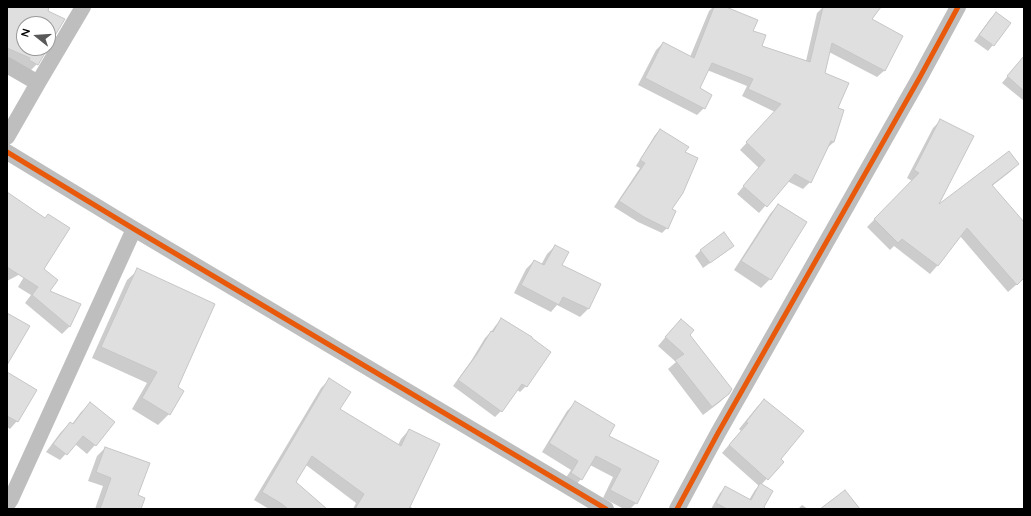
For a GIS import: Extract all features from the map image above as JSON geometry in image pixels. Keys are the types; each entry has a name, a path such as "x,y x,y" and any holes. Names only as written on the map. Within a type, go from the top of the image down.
{"street":[{"path":"7,137 83,7"},
{"path":"677,509 722,426 920,77 958,7"},
{"path":"7,65 38,83"},
{"path":"7,152 606,509"},
{"path":"7,505 134,229"}],"building":[{"path":"7,7 49,7 48,11 65,19 56,34 56,16 16,16 16,52 7,48"},
{"path":"714,7 726,7 758,20 753,31 766,35 762,46 810,62 823,7 881,7 872,19 903,36 885,71 832,43 825,73 849,83 838,108 844,110 834,142 831,141 811,183 795,174 767,207 743,186 765,160 746,142 781,104 748,89 753,79 712,63 700,88 712,95 705,109 645,78 663,42 694,58"},
{"path":"996,12 1011,23 994,46 979,35"},
{"path":"25,56 43,56 38,65 29,60 30,58"},
{"path":"1024,56 1024,91 1007,76"},
{"path":"940,119 974,136 939,204 1009,151 1019,164 992,185 1024,222 1024,278 1017,285 967,228 938,266 902,239 898,243 874,219 919,173 914,170"},
{"path":"660,129 689,147 685,152 698,158 683,193 672,209 676,211 668,229 644,217 619,201 645,163 640,160"},
{"path":"7,192 45,218 48,214 70,228 44,269 58,280 50,291 81,304 70,327 32,295 38,287 7,267"},
{"path":"778,204 807,222 771,280 741,261"},
{"path":"724,232 734,246 710,263 700,250"},
{"path":"555,245 569,252 562,265 601,284 589,309 563,297 559,305 521,285 534,260 544,265"},
{"path":"137,268 215,304 178,387 184,391 170,415 142,398 157,372 101,347"},
{"path":"7,313 30,326 7,365"},
{"path":"501,318 532,337 551,352 527,387 522,384 502,412 458,380 477,354 491,331 493,332"},
{"path":"681,319 694,330 690,335 732,389 729,394 712,407 675,360 684,354 665,337"},
{"path":"7,372 37,390 18,422 7,416"},
{"path":"329,378 351,392 340,409 401,446 409,429 440,444 409,509 355,509 364,494 312,456 296,482 327,509 288,509 262,492"},
{"path":"764,399 804,431 781,459 784,462 768,480 729,445 748,423 746,422"},
{"path":"575,401 615,425 609,436 659,461 637,504 610,490 621,469 596,456 582,480 571,473 578,461 549,443"},
{"path":"90,402 115,422 96,446 83,436 67,455 53,444 70,422 73,424"},
{"path":"105,447 150,463 138,495 145,498 141,509 100,509 111,478 96,472"},
{"path":"760,483 773,491 764,507 766,509 727,509 716,503 725,486 751,500"},
{"path":"845,490 860,509 820,509"}],"cycle path":[{"path":"677,509 718,433 920,77 958,7"},
{"path":"7,152 606,509"}]}
